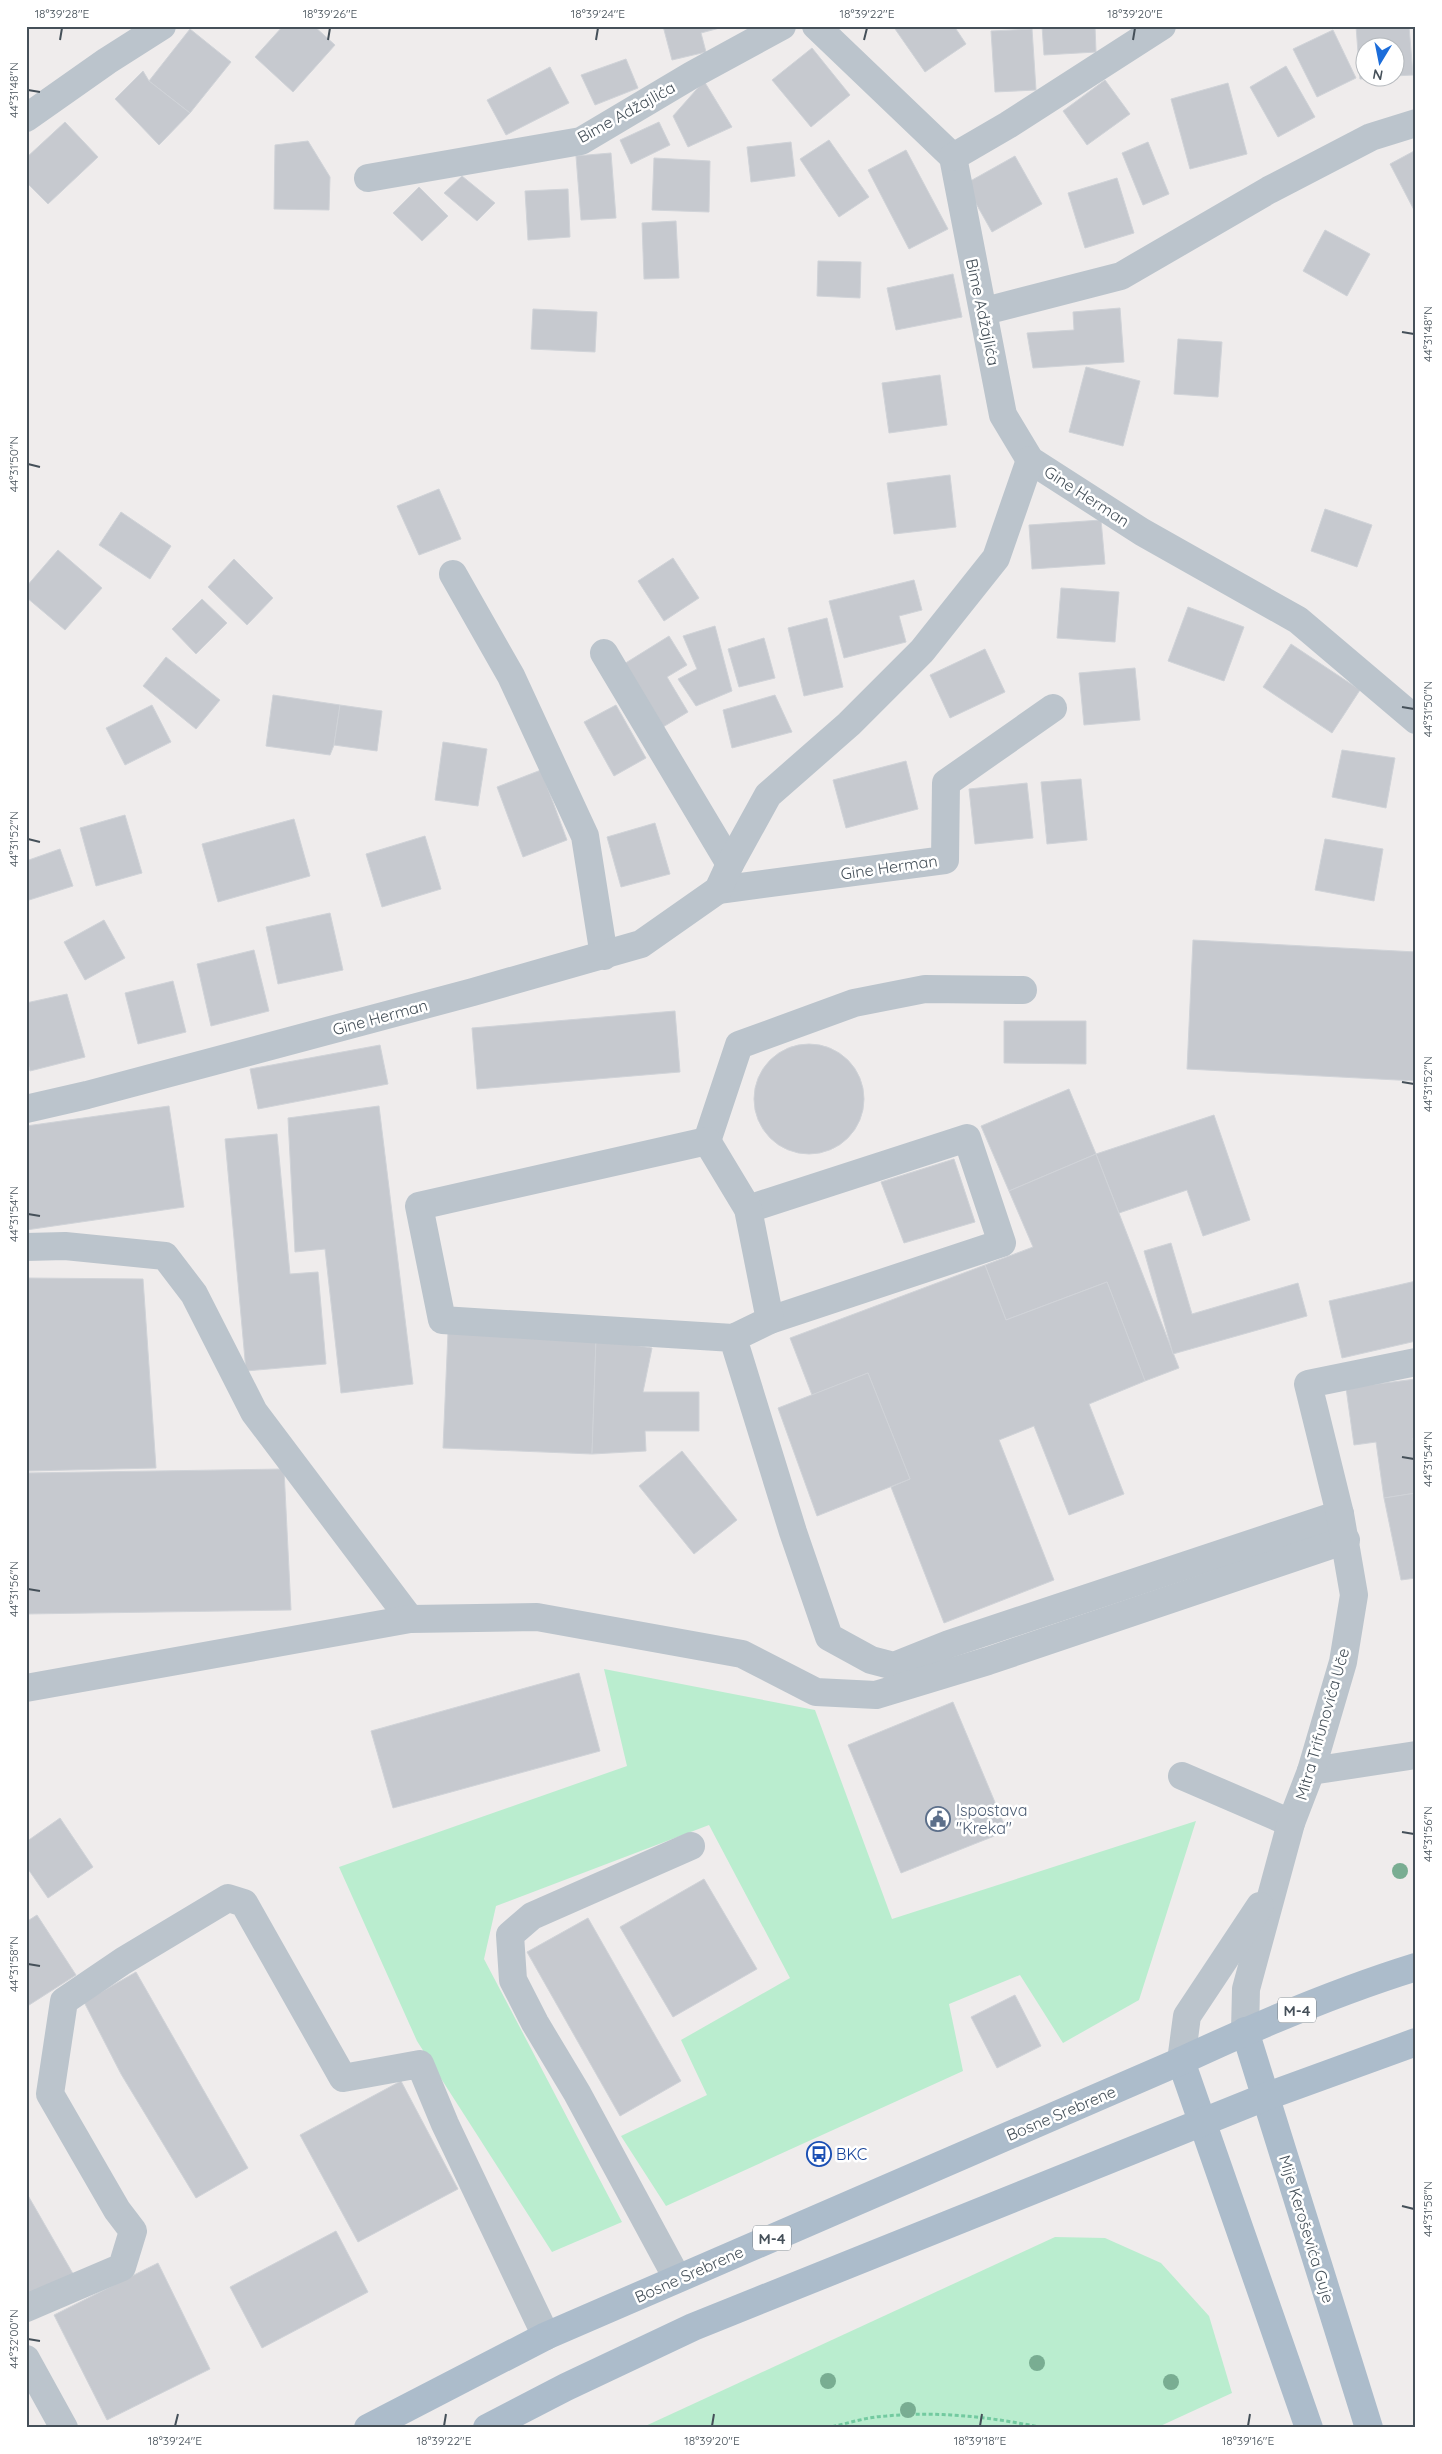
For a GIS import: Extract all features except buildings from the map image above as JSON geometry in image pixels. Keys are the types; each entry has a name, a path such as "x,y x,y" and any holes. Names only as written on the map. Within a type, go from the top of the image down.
{"main road":[{"name":"M-4","path":"1182,2061 1245,2031 1350,1988 1416,1967"},
{"name":"Mije Keroševića Guje","path":"1245,2031 1369,2428"},
{"path":"487,2428 566,2387 693,2327 1203,2124 1265,2097 1416,2042"},
{"name":"Bosne Srebrene","path":"368,2428 546,2336 1182,2061"},
{"path":"1182,2061 1309,2428"}],"street":[{"path":"26,118 107,61 162,26"},
{"name":"Bime Adžajlića","path":"368,178 581,141 692,75 782,26"},
{"path":"816,26 953,157 1008,125 1162,26"},
{"path":"985,311 1121,276 1269,190 1371,137 1416,123"},
{"name":"Bime Adžajlića","path":"953,157 967,235 985,311 1003,416 1030,460"},
{"name":"Gine Herman","path":"718,890 768,795 849,724 922,652 996,558 1030,460 1142,532 1298,620 1416,720"},
{"path":"453,574 511,676 584,836 604,956"},
{"path":"604,654 730,864"},
{"name":"Gine Herman","path":"26,1109 87,1095 604,956 641,944 718,890 945,860 946,783 1053,708"},
{"path":"770,1320 748,1208 707,1141 739,1045 854,1002 924,989 1023,990"},
{"path":"707,1141 419,1206 442,1320 733,1338 770,1320 1002,1243 967,1138 748,1208"},
{"path":"26,1247 65,1246 165,1256 194,1294 254,1412 410,1619"},
{"path":"733,1338 793,1532 829,1637 871,1660 894,1666 949,1644 1343,1527"},
{"name":"Mitra Trifunovića Uče","path":"1245,2031 1246,1989 1291,1823 1311,1771 1343,1662 1354,1595 1343,1527 1308,1384 1416,1362"},
{"path":"26,1688 410,1619 537,1617 742,1654 816,1692 876,1695 988,1661 1343,1527"},
{"path":"1311,1771 1416,1755"},
{"path":"1182,1776 1291,1823"},
{"path":"677,2278 577,2093 534,2023 513,1980 510,1935 532,1916 691,1846"},
{"path":"1182,2061 1187,2016 1273,1886"},
{"path":"26,2308 122,2267 133,2231 117,2210 50,2094 64,2001 123,1962 228,1898 244,1903 343,2078 420,2064 445,2124 546,2336"},
{"path":"26,2359 64,2428"}],"path":[{"path":"826,2428 885,2416 937,2413 1013,2421 1044,2428"}],"green space":[{"path":"604,1669 815,1710 892,1919 1196,1821 1139,2000 1063,2043 1020,1975 949,2004 963,2071 666,2206 621,2136 707,2095 681,2040 790,1978 709,1825 496,1906 484,1959 622,2222 552,2252 417,2041 339,1867 627,1766"},
{"path":"1055,2237 1105,2238 1161,2263 1209,2316 1232,2393 1156,2428 641,2428"}],"place":[{"name":"Ispostava \"Kreka\"","path":"938,1819"},
{"name":"BKC","path":"819,2154"}]}
